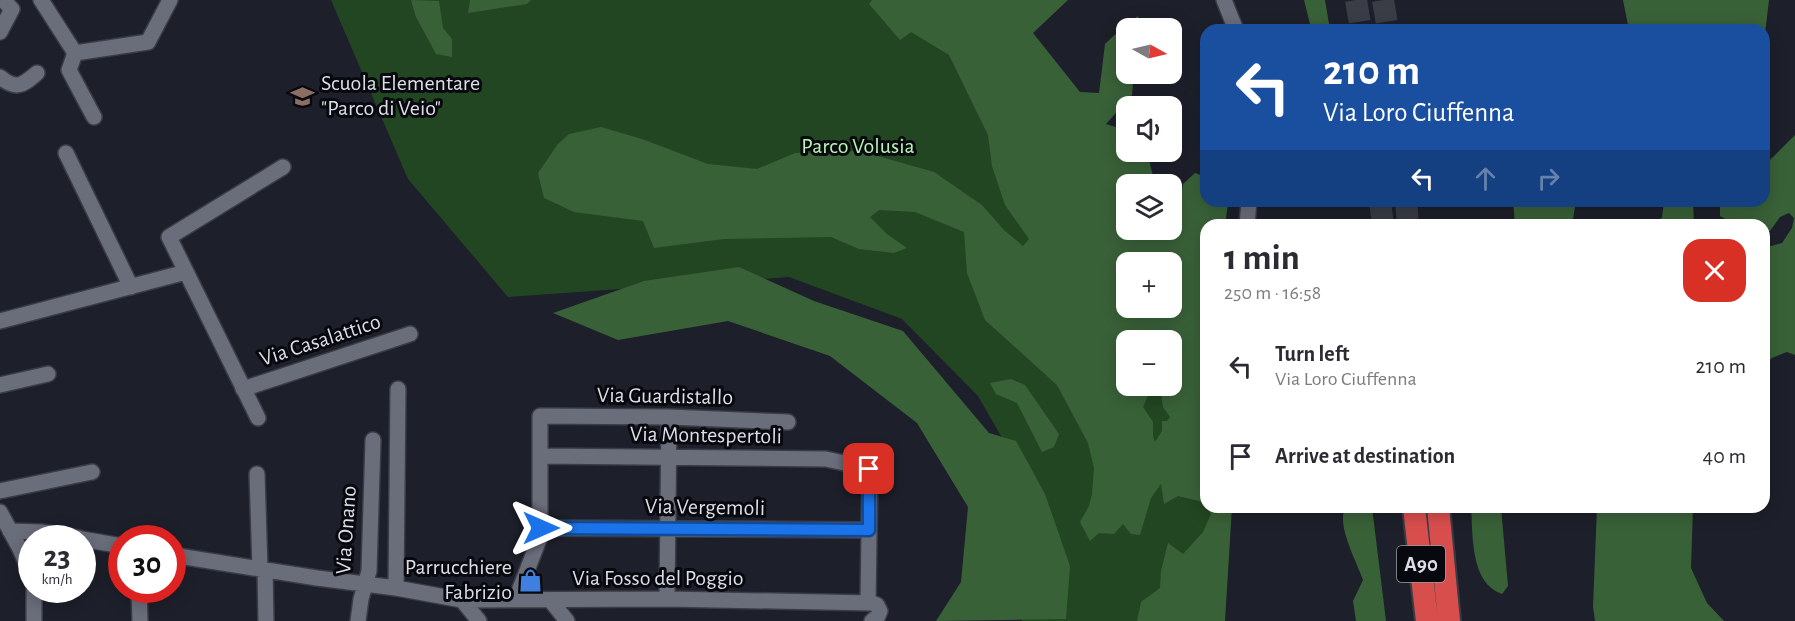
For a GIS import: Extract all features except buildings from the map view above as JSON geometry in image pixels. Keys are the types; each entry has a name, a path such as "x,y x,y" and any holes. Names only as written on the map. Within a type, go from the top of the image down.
{"highway":[{"name":"A90","path":"1415,513 1428,621"},
{"name":"A90","path":"1439,513 1449,621"}],"street":[{"path":"0,32 12,9 3,0"},
{"path":"41,0 75,53"},
{"path":"75,53 148,42 170,0"},
{"path":"1224,0 1234,24"},
{"path":"75,53 69,70 94,117"},
{"path":"0,76 17,86 37,73"},
{"path":"66,153 131,287"},
{"path":"258,418 170,237 283,167"},
{"path":"0,321 186,272"},
{"name":"Via Casalattico","path":"243,389 410,334"},
{"path":"0,385 48,374"},
{"path":"396,588 398,389"},
{"name":"Via Guardistallo","path":"541,456 540,416 669,417 788,422"},
{"path":"667,599 669,417"},
{"name":"Via Onano","path":"358,621 369,571 374,440"},
{"path":"516,599 540,537 541,456"},
{"name":"Via Montespertoli","path":"541,456 826,459 869,469 869,530"},
{"path":"0,490 92,472"},
{"path":"257,474 266,621"},
{"path":"0,514 18,547"},
{"name":"Via Vergemoli","path":"541,528 869,530"},
{"path":"869,530 873,611"},
{"path":"10,531 18,531"},
{"name":"Via Fosso del Poggio","path":"186,557 462,600 667,599 873,611"},
{"path":"462,600 479,621"},
{"path":"551,601 567,621"},
{"path":"34,603 34,621"},
{"path":"140,603 140,621"}],"green space":[{"name":"Parco Volusia","path":"331,0 950,0 1121,330 1116,330 1116,396 1179,396 1200,429 1200,513 1221,513 1216,621 1022,621 1028,483 978,396 902,319 789,277 508,297 408,179"},
{"path":"411,0 439,1 443,28 452,39 452,57 436,54 416,17"},
{"path":"470,0 531,0 527,4 468,13"},
{"path":"872,0 1068,0 1033,33 1080,92 1099,93 1105,44 1116,34 1116,84 1133,84 1132,95 1116,96 1116,113 1106,124 1116,127 1116,162 1150,162 1152,174 1116,174 1116,240 1182,240 1183,184 1195,173 1200,175 1200,207 1228,207 1226,219 1200,219 1200,501 1178,496 1164,504 1161,484 1151,498 1140,535 1131,534 1123,524 1114,534 1099,533 1090,541 1080,522 1089,506 1092,494 1094,468 1088,443 1057,385 985,320 967,273 964,232 915,212 879,210 870,217 887,234 907,248 894,253 859,249 831,237 724,239 654,248 643,221 574,212 544,198 538,173 558,144 569,134 601,127 642,139 708,164 757,169 795,153 860,151 934,172 982,205 1004,230 1023,246 1029,239 1005,205 992,166 988,135 949,55 911,32 900,40 869,4"},
{"path":"1304,0 1325,0 1329,24 1310,24"},
{"path":"1623,0 1769,0 1766,24 1628,24"},
{"path":"1795,135 1795,355 1787,352 1770,360 1770,246 1782,243 1792,228 1794,218 1789,213 1780,217 1770,231 1770,219 1725,219 1720,216 1720,207 1770,207 1770,160"},
{"path":"1514,207 1575,207 1573,219 1514,219"},
{"path":"1663,207 1693,207 1694,219 1659,219 1662,218"},
{"path":"739,267 814,301 903,331 989,433 1016,441 1045,494 1070,566 1066,619 936,621 961,582 968,507 917,423 830,356 728,321 618,340 553,313 644,281"},
{"path":"1011,379 1025,385 1059,434 1054,447 1042,452 1017,403 996,394 990,383"},
{"path":"1232,513 1225,621 1137,621 1141,602 1160,588 1161,571 1168,543 1183,554 1203,532 1211,514"},
{"path":"1373,513 1386,621 1356,621 1353,601 1363,580 1345,532 1343,514"},
{"path":"1471,513 1502,513 1508,586 1502,594 1484,580 1475,557"},
{"path":"1597,513 1693,513 1691,568 1707,603 1724,621 1595,621 1593,607"}],"tunnel":[{"path":"1356,0 1360,24"},
{"path":"1383,0 1387,24"},
{"path":"1381,207 1382,219"},
{"path":"1406,207 1408,219"}],"place":[{"name":"Scuola Elementare \"Parco di Veio\"","path":"303,96"},
{"name":"Parrucchiere Fabrizio","path":"530,580"}],"route":[{"path":"541,528 869,530 869,469"}]}
